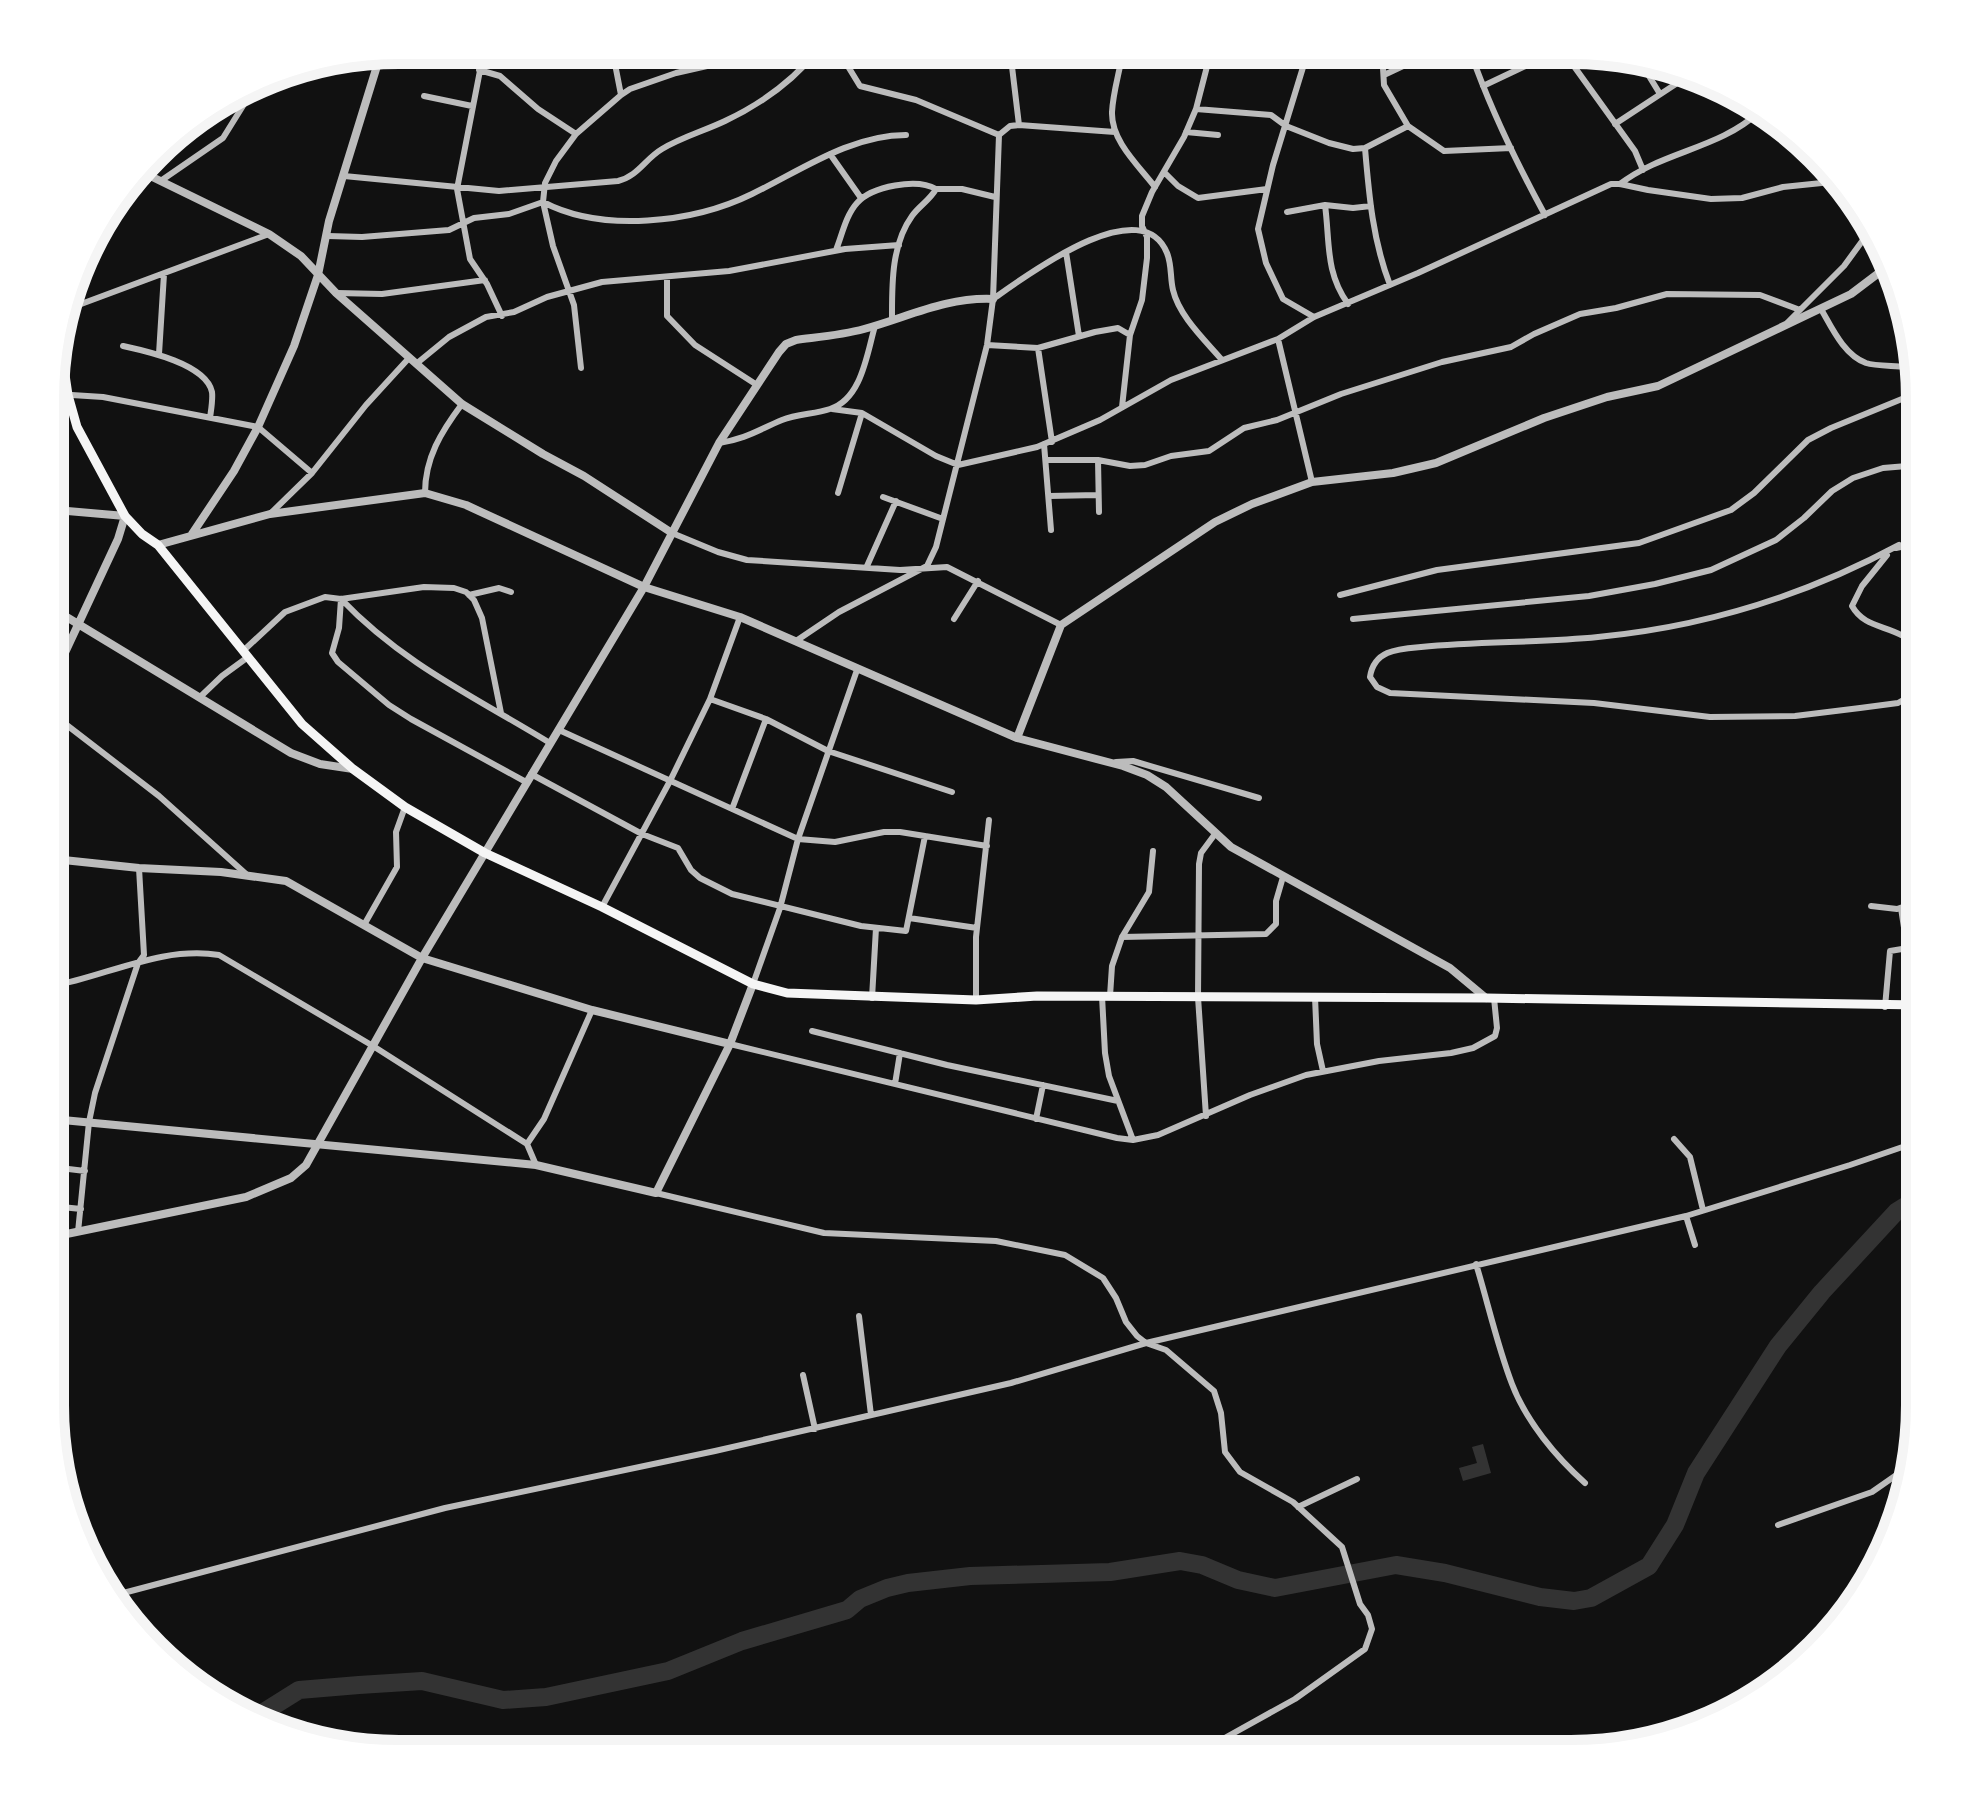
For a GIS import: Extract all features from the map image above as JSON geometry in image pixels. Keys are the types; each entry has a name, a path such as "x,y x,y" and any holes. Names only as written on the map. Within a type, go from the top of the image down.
{"main road":[{"path":"65,376 77,427 125,516 158,545 302,724 353,769 405,807 485,853 602,907 753,984 787,993 976,1000 1037,996 1490,998 1906,1006"}],"street":[{"path":"480,64 457,189 470,259 485,280 502,316"},
{"path":"615,64 621,95"},
{"path":"581,368 571,293 553,246 543,202 545,187 556,161 576,134 621,95 650,81 720,64"},
{"path":"344,176 499,191 618,181 630,178 660,149 723,123 763,100 806,64"},
{"path":"847,64 860,86 916,100 999,135"},
{"path":"1012,64 1019,125"},
{"path":"1120,64 1113,100 1115,132 1155,187"},
{"path":"1122,407 1130,335 1142,300 1147,258 1147,237 1142,216 1196,109 1208,64"},
{"path":"1304,64 1258,229 1270,275 1283,299 1314,317"},
{"path":"1383,64 1384,85 1408,126 1444,151 1511,148"},
{"path":"1384,75 1407,64"},
{"path":"1475,64 1511,148 1545,215"},
{"path":"1483,86 1531,64"},
{"path":"1570,64 1635,151 1643,170"},
{"path":"191,535 234,471 258,427 294,346 318,275 329,221 377,65"},
{"path":"479,70 500,76 538,109 576,134"},
{"path":"1647,72 1660,94"},
{"path":"1615,124 1679,82"},
{"path":"424,96 472,106"},
{"path":"162,180 223,138 245,102"},
{"path":"1196,109 1271,115 1286,126 1353,149 1365,148 1408,126"},
{"path":"1620,184 1643,170 1730,133 1752,117"},
{"path":"796,641 839,612 927,566 936,547 987,345 993,299 999,135 1010,126 1019,125 1115,132"},
{"path":"1186,132 1218,135"},
{"path":"328,236 449,230 474,218 509,214 543,202 577,214 613,220 649,220 712,212 830,154 868,140 906,135"},
{"path":"1365,148 1379,257 1390,285"},
{"path":"830,154 861,198"},
{"path":"1164,172 1178,186 1198,198 1267,189"},
{"path":"150,175 269,234 301,256 336,293 462,404 584,476 672,533 747,560 900,570 947,567 1061,625"},
{"path":"719,443 741,440 784,419 832,409 862,413 936,456 958,465 1048,443 1171,380 1278,339 1314,317 1611,184 1711,199 1742,198 1783,187 1827,182"},
{"path":"836,250 848,219 861,198 897,184 962,189 995,197"},
{"path":"892,319 893,278 899,245 909,220 930,200 936,189"},
{"path":"1287,212 1325,205 1371,206"},
{"path":"1325,205 1330,268 1337,289 1348,304"},
{"path":"64,1235 246,1197 291,1178 306,1165 422,958 644,587 719,443 786,344 876,325 955,300 993,299 1048,261 1111,233 1133,228 1144,230 1167,252 1173,291 1181,309 1222,360"},
{"path":"77,306 269,234"},
{"path":"1782,328 1844,266 1864,238"},
{"path":"270,514 312,473 366,405 412,361 486,317 502,316 547,297 571,293 602,282 729,271 836,250 899,245"},
{"path":"1066,252 1079,336"},
{"path":"1017,738 1061,625 1215,522 1252,504 1312,482 1393,473 1436,463 1544,418 1607,397 1658,386 1851,294 1880,272"},
{"path":"159,354 164,274"},
{"path":"667,277 667,316 695,345 757,385"},
{"path":"336,293 382,294 485,280"},
{"path":"1047,460 1098,460 1130,466 1209,451 1244,428 1277,420 1296,410 1442,362 1511,347 1580,314 1667,294 1760,295 1800,310"},
{"path":"1821,309 1849,352 1867,363 1904,366"},
{"path":"832,409 850,395 862,373 876,325"},
{"path":"987,345 1038,348 1118,328 1130,335"},
{"path":"1278,339 1312,482"},
{"path":"123,346 159,354 200,375 212,393 210,418"},
{"path":"1038,348 1048,443 1051,530"},
{"path":"64,395 103,397 258,427 312,473"},
{"path":"1340,595 1437,570 1639,543 1666,534 1731,510 1754,493 1808,440 1906,397"},
{"path":"425,493 425,471 432,451 462,404"},
{"path":"838,493 862,413"},
{"path":"1098,460 1099,512"},
{"path":"1353,619 1589,596 1711,570 1776,540 1832,491 1853,478 1883,468 1906,466"},
{"path":"64,860 221,872 286,881 422,958 592,1010 1133,1140 1158,1135 1250,1095 1323,1071 1473,1048 1495,1036 1497,1028 1490,998 1450,968 1231,847 1147,775 1017,738 740,617 644,587 466,505 425,493 270,514 158,545"},
{"path":"1049,496 1098,495"},
{"path":"883,497 943,519"},
{"path":"867,566 896,501"},
{"path":"64,511 125,516 118,539 64,653"},
{"path":"1906,544 1837,577 1735,613 1598,637 1476,642 1402,649 1380,655 1372,666 1370,677 1377,687 1390,693 1594,703 1710,717 1795,716 1898,703 1906,698"},
{"path":"1899,545 1880,561 1852,606 1858,616 1871,625 1906,638"},
{"path":"954,619 978,581"},
{"path":"199,698 285,612 325,597 341,599 424,587 454,588 469,595 482,618 501,713"},
{"path":"469,595 499,588 511,592"},
{"path":"341,599 370,629 407,657 455,689 550,743"},
{"path":"341,599 339,628 332,653 338,662 389,705 528,778 642,834 678,848 691,870 732,894 780,908 876,928 906,931 925,836"},
{"path":"64,615 291,753 320,764 353,769"},
{"path":"602,907 710,699 740,617"},
{"path":"656,1193 730,1044 780,908 798,839 857,670"},
{"path":"710,699 766,719 828,751 952,792"},
{"path":"732,809 766,719"},
{"path":"64,723 159,796 248,876"},
{"path":"559,730 798,839 835,842 884,832 987,846"},
{"path":"1110,762 1133,761 1259,798"},
{"path":"364,925 397,867 396,832 405,807"},
{"path":"976,1000 977,928 989,820"},
{"path":"1206,1116 1198,997 1199,864 1201,853 1215,834"},
{"path":"1133,1140 1109,1076 1105,1053 1106,996 1122,937 1149,892 1153,851"},
{"path":"78,1232 89,1122 95,1093 138,963 144,955 139,868"},
{"path":"1122,937 1269,933 1276,924 1276,901 1283,877"},
{"path":"1871,906 1906,906"},
{"path":"1901,908 1906,940"},
{"path":"909,918 977,928"},
{"path":"872,998 876,928"},
{"path":"1885,1007 1890,951 1906,947"},
{"path":"64,983 173,953 219,955 373,1046 527,1144 536,1165"},
{"path":"1315,997 1315,1028 1323,1071"},
{"path":"527,1144 544,1119 592,1010"},
{"path":"812,1031 1118,1101"},
{"path":"895,1084 900,1053"},
{"path":"1036,1119 1043,1085"},
{"path":"64,1120 536,1165 824,1233 996,1241 1065,1255 1103,1278 1126,1322 1137,1336 1166,1350 1214,1391 1221,1413 1225,1452 1240,1472 1298,1507 1342,1547 1360,1604 1368,1615 1372,1629 1365,1649 1295,1699 1221,1740"},
{"path":"1674,1139 1690,1157 1703,1210"},
{"path":"122,1593 445,1508 815,1429 1011,1383 1146,1343 1686,1216 1906,1146"},
{"path":"64,1168 85,1171"},
{"path":"64,1207 81,1209"},
{"path":"1686,1216 1695,1245"},
{"path":"1476,1264 1511,1383 1521,1403 1560,1459 1585,1483"},
{"path":"859,1316 871,1415"},
{"path":"803,1375 815,1429"},
{"path":"1778,1525 1872,1492 1899,1473"},
{"path":"1298,1507 1357,1479"}],"shaded area":[{"path":"1483,1444 1491,1473 1463,1481 1459,1468 1477,1463 1472,1447"}],"waterway":[{"path":"265,1711 299,1690 422,1681 503,1700 546,1697 668,1671 742,1641 847,1610 860,1599 887,1588 970,1576 1110,1572 1180,1561 1202,1565 1238,1580 1275,1588 1396,1565 1445,1573 1540,1597 1574,1601 1591,1598 1649,1566 1675,1525 1696,1473 1778,1346 1822,1292 1896,1212 1906,1206"}]}
